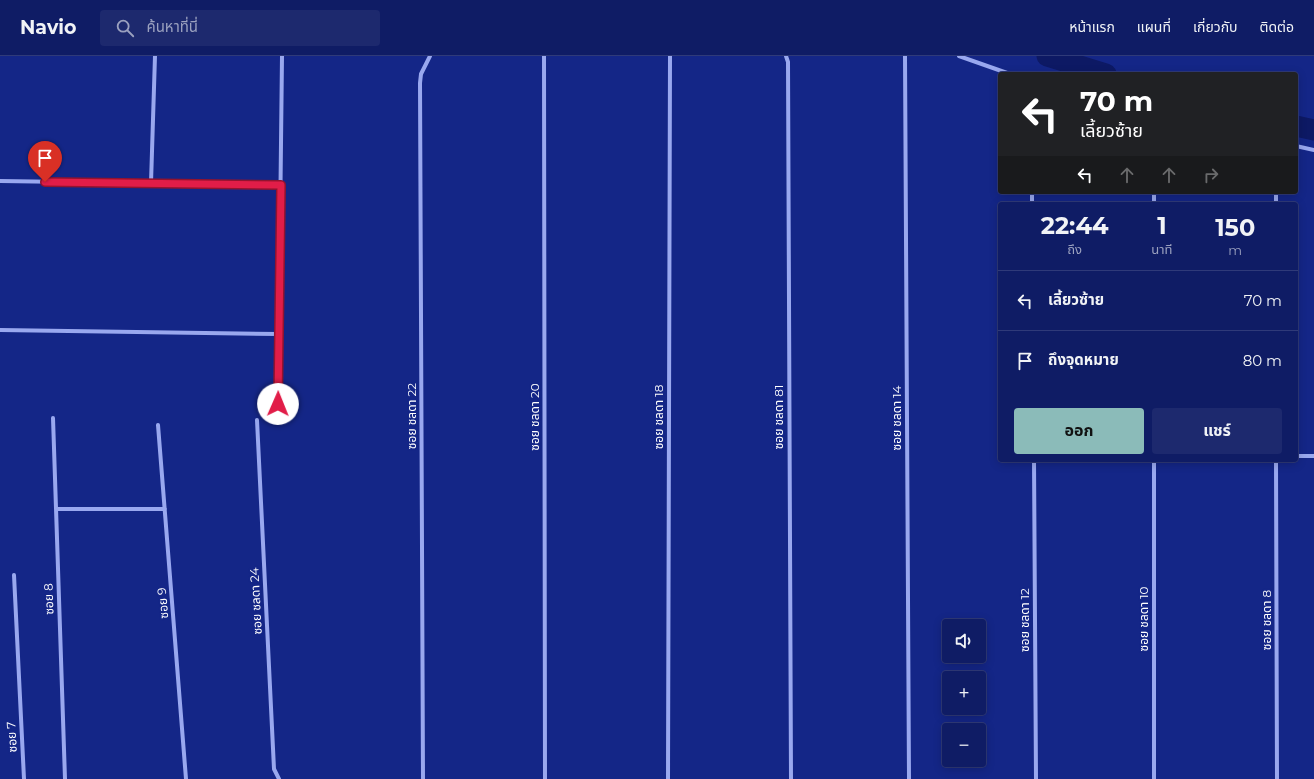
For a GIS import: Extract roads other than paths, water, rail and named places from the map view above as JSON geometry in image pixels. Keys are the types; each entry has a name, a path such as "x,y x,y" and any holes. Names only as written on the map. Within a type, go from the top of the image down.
{"street":[{"path":"151,183 155,56"},
{"path":"278,404 282,56"},
{"name":"ซอย ชลดา 22","path":"423,779 420,83 421,74 430,56"},
{"name":"ซอย ชลดา 20","path":"544,56 545,779"},
{"name":"ซอย ชลดา 18","path":"668,779 670,56"},
{"name":"ซอย ชลดา 81","path":"786,56 788,70 791,779"},
{"name":"ซอย ชลดา 14","path":"905,56 909,779"},
{"path":"959,56 1004,72"},
{"path":"1298,146 1314,150"},
{"path":"0,181 281,185"},
{"path":"0,330 279,334"},
{"name":"ซอย 8","path":"53,418 65,779"},
{"name":"ซอย ชลดา 24","path":"257,420 274,769 279,779"},
{"name":"ซอย 9","path":"158,425 186,779"},
{"path":"1298,456 1314,456"},
{"name":"ซอย ชลดา 12","path":"1034,462 1036,779"},
{"name":"ซอย ชลดา 10","path":"1154,462 1154,779"},
{"name":"ซอย ชลดา 8","path":"1276,462 1277,779"},
{"path":"56,509 165,509"},
{"name":"ซอย 7","path":"14,575 24,779"}],"waterway":[{"path":"1047,56 1099,72"},
{"path":"1298,126 1314,130"}]}
